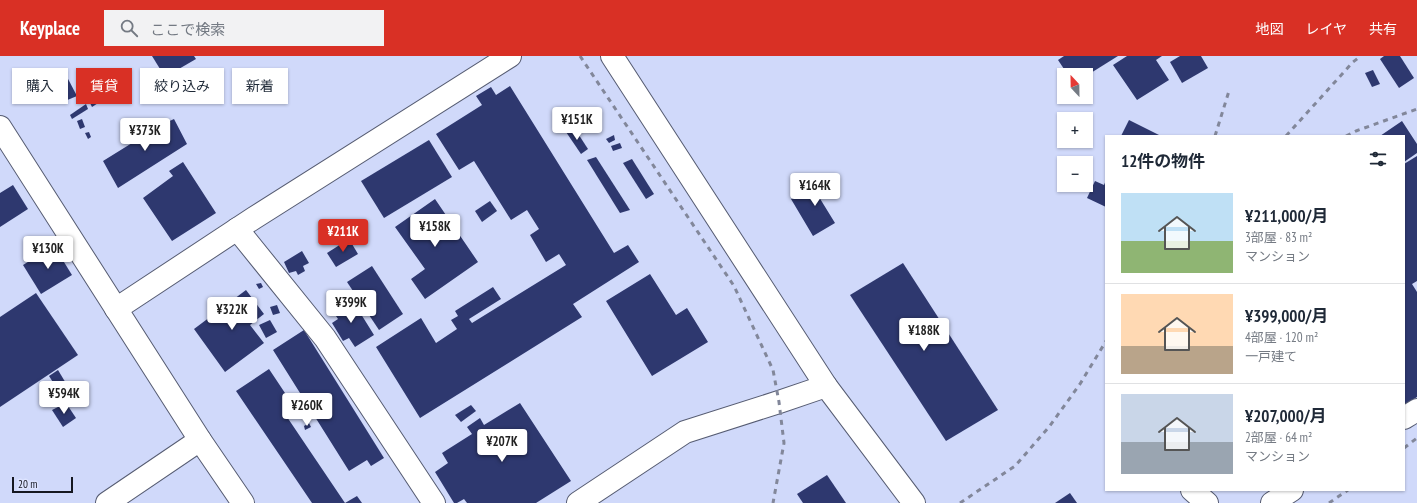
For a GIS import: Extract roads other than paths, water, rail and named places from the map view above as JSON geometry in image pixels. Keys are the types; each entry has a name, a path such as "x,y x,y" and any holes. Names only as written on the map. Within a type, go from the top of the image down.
{"lane":[{"path":"116,309 237,229 510,56"},
{"path":"612,56 826,386 914,503"},
{"path":"0,127 200,440 243,503"},
{"path":"237,229 325,338 434,503"},
{"path":"578,503 685,432 826,386"},
{"path":"1405,417 1417,410"},
{"path":"107,503 200,440"},
{"path":"1193,491 1207,503"},
{"path":"1272,503 1290,491"}],"railway":[{"path":"580,56 734,286 773,370 784,443 773,503"},
{"path":"1287,135 1353,62 1361,56"},
{"path":"1215,135 1229,91"},
{"path":"1348,135 1417,109"},
{"path":"960,503 1015,466 1049,427 1080,384 1105,343"},
{"path":"1405,447 1417,438"},
{"path":"1329,503 1347,491"}]}
